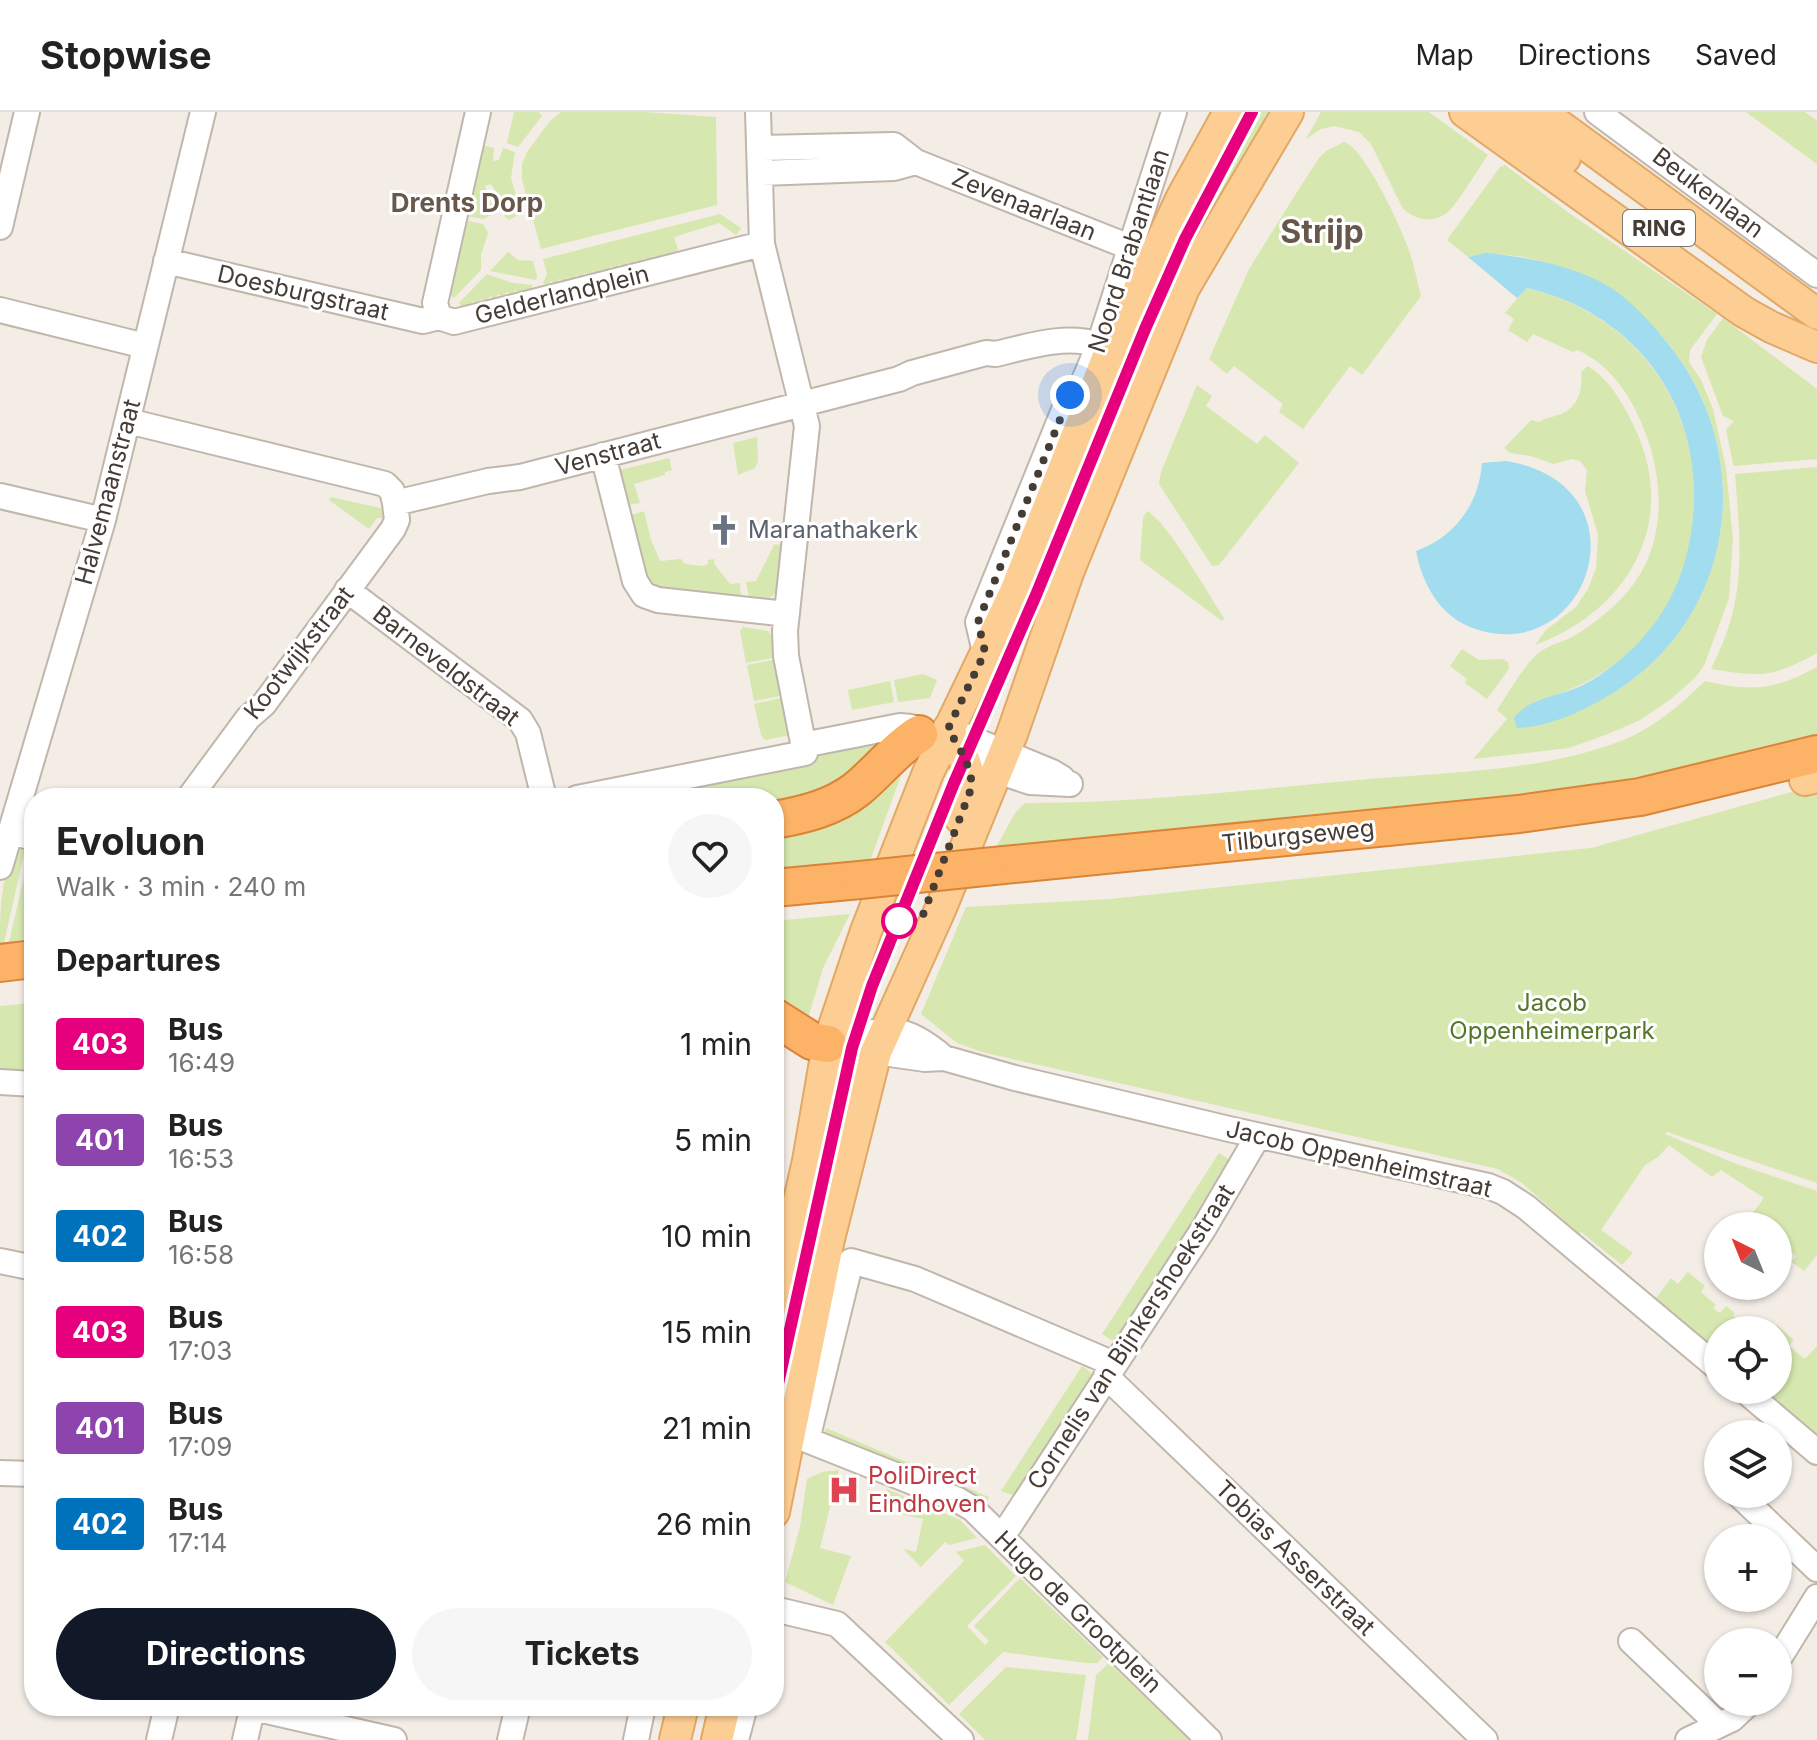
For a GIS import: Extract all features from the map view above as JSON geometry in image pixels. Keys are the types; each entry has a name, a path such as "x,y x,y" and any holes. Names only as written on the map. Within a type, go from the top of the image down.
{"highway":[{"path":"784,817 832,805 858,788 900,747 943,743"},
{"name":"Tilburgseweg","path":"784,909 855,892 1519,814 1813,770"},
{"name":"Tilburgseweg","path":"784,888 855,892"},
{"path":"784,1023 812,1041 828,1044"}],"main road":[{"name":"Noord Brabantlaan","path":"784,1269 802,1195 828,1044 866,931 943,743 1015,592 1108,356 1181,199 1229,112"},
{"path":"784,1467 829,1239 881,1040 919,960 1000,762 1069,570 1184,288 1288,112"},
{"path":"1465,112 1744,312 1771,327 1817,345"},
{"name":"RING","path":"1503,112 1817,345"},
{"name":"Beukenlaan","path":"1541,112 1817,314"},
{"path":"1571,112 1780,267 1801,285 1817,306"},
{"path":"919,960 921,920 972,783 943,743"},
{"path":"828,1044 881,1040"},
{"path":"675,1740 681,1716"},
{"path":"717,1740 723,1716"}],"street":[{"path":"0,227 10,141 27,112"},
{"name":"Halvemaanstraat","path":"0,867 103,520 203,112"},
{"name":"Gelderlandplein","path":"478,112 435,303 439,317 454,322 762,244"},
{"path":"758,112 762,244 807,426 787,614 786,656 804,749"},
{"name":"Noord Brabantlaan","path":"985,652 978,622 1070,395 1083,383 1099,345 1174,112"},
{"name":"Beukenlaan","path":"1597,112 1817,275"},
{"name":"Zevenaarlaan","path":"760,148 894,145 916,162 1132,248"},
{"path":"761,173 894,168 916,162"},
{"name":"Doesburgstraat","path":"166,261 423,321 439,317"},
{"path":"0,310 145,346"},
{"name":"Venstraat","path":"395,503 488,481 520,477 986,353 996,354 1059,340 1087,341 1099,345"},
{"path":"128,421 385,484 392,491 395,503"},
{"path":"603,455 635,581 644,595 658,600 787,614"},
{"path":"0,496 103,520"},
{"name":"Kootwijkstraat","path":"196,788 248,718 264,704 395,525 395,503"},
{"name":"Barneveldstraat","path":"347,590 520,720 528,733 542,788"},
{"path":"623,788 900,726 911,727 943,743 1000,762"},
{"path":"943,743 1000,762"},
{"path":"10,832 24,836"},
{"name":"Jacob Oppenheimstraat","path":"881,1040 925,1059 944,1058 1258,1136 1488,1186 1526,1207 1704,1356"},
{"path":"0,1082 24,1083"},
{"name":"Cornelis van Bijnkershoekstraat","path":"1002,1537 1204,1228 1258,1136"},
{"path":"0,1261 24,1266"},
{"path":"790,1440 851,1261 915,1279 1110,1370"},
{"name":"Tobias Asserstraat","path":"1110,1370 1485,1740"},
{"path":"1755,1404 1767,1420"},
{"path":"1792,1438 1817,1452"},
{"name":"Hugo de Grootplein","path":"790,1440 958,1500 973,1509 1209,1740"},
{"path":"0,1473 24,1474"},
{"path":"1753,1508 1817,1569"},
{"path":"1792,1637 1817,1597"},
{"path":"784,1611 837,1624 961,1740"},
{"path":"1631,1641 1719,1725"},
{"path":"159,1740 165,1716"},
{"path":"245,1740 251,1716"},
{"path":"291,1716 394,1740"},
{"path":"510,1740 516,1716"},
{"path":"636,1740 641,1716"},
{"path":"736,1740 742,1716"},
{"path":"1688,1740 1735,1716"}],"green space":[{"path":"514,112 539,112 542,116 518,147 507,143"},
{"path":"561,112 644,112 716,117 717,205 541,249 522,180 522,164 550,121"},
{"path":"1261,112 1268,112 1175,279 1213,199"},
{"path":"1321,112 1429,112 1488,155 1447,213 1435,219 1417,218 1402,207 1371,144 1359,132 1334,126 1321,129 1306,139"},
{"path":"1746,112 1805,112 1817,121 1817,164"},
{"path":"1344,142 1362,159 1392,210 1410,253 1421,296 1362,375 1350,366 1303,429 1279,412 1283,404 1234,366 1227,374 1209,359 1249,269 1319,158"},
{"path":"482,145 494,148 493,161 499,160 503,148 515,152 511,178 521,213 509,220 504,216 507,210 491,184 485,186 495,213 484,219 465,216 466,209 471,206 469,201 474,198 470,193 475,189 472,184 477,181 474,176 480,172 476,167 481,164 478,159 483,156 480,151"},
{"path":"1505,165 1569,213 1717,314 1690,350 1689,362 1701,380 1713,409 1726,468 1733,539 1729,598 1704,666 1671,699 1640,720 1569,748 1473,759 1507,719 1497,710 1531,661 1541,651 1595,622 1632,587 1646,562 1657,526 1659,507 1655,468 1634,407 1610,373 1589,356 1533,334 1527,342 1508,330 1514,319 1505,313 1526,288 1599,319 1652,367 1684,428 1696,494 1686,561 1657,621 1606,670 1535,701 1554,720 1626,685 1670,644 1696,606 1713,564 1722,520 1722,474 1713,430 1696,386 1670,346 1646,319 1606,287 1575,272 1513,256 1491,254 1468,257 1447,240 1500,167"},
{"path":"720,214 741,228 736,235 719,223 674,237 678,249 675,255 658,259 653,256 650,261 644,258 641,263 636,260 633,265 628,262 624,267 619,264 616,269 611,266 608,271 598,274 593,271 590,276 585,273 581,278 576,275 573,280 568,277 565,282 559,279 556,284 551,281 548,286 543,283 547,274 543,259"},
{"path":"464,220 483,224 488,233 481,255 481,270 454,298 447,292 448,286 453,283 450,278 455,274 452,269 457,266 454,260 459,257 456,252 461,248 458,243 464,240 461,235 465,231 462,226"},
{"path":"508,252 518,260 533,261 536,280 490,271"},
{"path":"487,274 512,283 533,285 530,291 520,293 515,290 512,295 507,292 503,297 498,294 495,299 490,296 486,302 481,299 478,304 473,301 463,308 459,303"},
{"path":"1723,318 1817,389 1817,459 1734,466 1726,430 1734,421 1723,416 1701,357 1707,340"},
{"path":"1588,366 1611,387 1638,435 1648,469 1651,502 1646,534 1635,562 1617,589 1595,611 1567,630 1535,645 1546,630 1576,607 1588,589 1596,568 1598,535 1585,491 1587,470 1580,461 1572,459 1553,464 1510,453 1504,448 1531,420 1540,422 1565,412 1575,404 1580,392 1581,372"},
{"path":"1197,385 1212,396 1206,406 1257,444 1265,435 1299,463 1219,565 1212,566 1159,484 1161,472"},
{"path":"757,437 758,461 755,468 738,475 733,443"},
{"path":"669,458 672,470 634,484 640,503 629,505 620,470"},
{"path":"1817,467 1817,653 1788,667 1766,673 1711,669 1731,620 1739,574 1735,474"},
{"path":"331,497 385,509 383,518 377,518 369,529 329,500"},
{"path":"644,511 660,561 681,559 685,564 703,566 714,559 730,584 740,583 741,596 651,585 632,515"},
{"path":"1147,511 1176,543 1224,618 1222,621 1140,560 1143,518"},
{"path":"782,544 777,592 768,599 749,597 746,582 756,581 774,545"},
{"path":"743,627 768,631 777,657 746,663 740,631"},
{"path":"1462,649 1479,660 1502,659 1508,662 1509,669 1487,699 1465,683 1467,679 1450,666"},
{"path":"778,659 785,695 754,701 747,665"},
{"path":"1817,667 1817,743 1641,786 994,851 1015,813 1025,803 1192,795 1486,770 1549,761 1610,745 1637,734 1673,710 1705,681 1736,687 1762,687"},
{"path":"923,674 937,680 930,698 898,702 894,680"},
{"path":"890,681 894,702 852,710 848,690"},
{"path":"785,697 790,735 765,740 754,704"},
{"path":"886,735 863,772 784,811 784,788 688,788 806,766 815,760 815,751"},
{"path":"911,748 870,861 860,862 856,868 784,877 784,821"},
{"name":"Jacob Oppenheimerpark","path":"1817,785 1817,1183 1667,1132 1665,1134 1734,1163 1817,1191 1817,1255 1804,1271 1792,1262 1796,1256 1792,1253 1792,1212 1754,1212 1764,1198 1721,1170 1712,1177 1669,1145 1645,1165 1601,1230 1633,1253 1622,1265 1581,1232 1579,1234 1522,1183 1498,1169 982,1052 957,1043 921,1014 966,907 1110,899 1591,848"},
{"path":"24,846 4,943 0,943 3,888 17,850"},
{"path":"24,877 24,940 9,942"},
{"path":"850,914 823,968 805,1029 784,1016 784,920"},
{"path":"24,1004 24,1075 0,1074 0,1006"},
{"path":"1219,1153 1233,1162 1116,1343 1102,1334"},
{"path":"1688,1272 1704,1285 1701,1292 1704,1300 1716,1305 1713,1308 1720,1313 1726,1306 1735,1313 1733,1316 1704,1316 1704,1342 1654,1301 1671,1278 1678,1284"},
{"path":"1817,1346 1817,1437 1777,1404 1792,1404 1792,1348 1805,1359"},
{"path":"1082,1366 1096,1376 1018,1497 1001,1491"},
{"path":"826,1428 989,1497 987,1502 824,1433"},
{"path":"839,1470 820,1548 851,1556 833,1605 785,1582 800,1527 807,1479 822,1472"},
{"path":"887,1489 960,1520 977,1538 949,1545 945,1542 921,1567 903,1549 916,1552 923,1519 882,1510"},
{"path":"985,1545 1016,1576 967,1626 985,1645 989,1641 974,1626 1020,1578 1103,1657 1097,1663 1086,1663 1003,1652 949,1705 885,1642 964,1561 956,1552"},
{"path":"1109,1663 1190,1740 1088,1740 1096,1675"},
{"path":"1006,1667 1086,1675 1076,1740 985,1740 959,1714"}],"water":[{"path":"1486,253 1531,259 1575,271 1603,283 1639,311 1669,345 1697,388 1714,434 1722,481 1721,529 1709,575 1688,619 1658,657 1618,690 1583,710 1530,727 1517,728 1514,718 1528,705 1574,689 1599,676 1627,654 1659,617 1685,562 1694,490 1690,449 1678,411 1659,376 1634,346 1604,321 1568,301 1527,288 1517,298 1468,257"},
{"path":"1506,461 1551,477 1579,504 1590,536 1587,570 1572,601 1546,624 1512,634 1470,627 1449,614 1427,585 1416,551 1442,537 1462,517 1476,492 1482,463"}],"bus line":[{"name":"403","path":"784,1357 852,1048 872,986 1145,329 1185,239 1252,112"}],"place":[{"name":"Maranathakerk","path":"724,530"},
{"name":"PoliDirect Eindhoven","path":"844,1490"}],"district":[{"name":"Drents Dorp","path":"467,203"},
{"name":"Strijp","path":"1322,232"}],"route":[{"path":"899,921 921,920 971,789 964,759 948,729 985,652 978,622 1070,395"}]}
